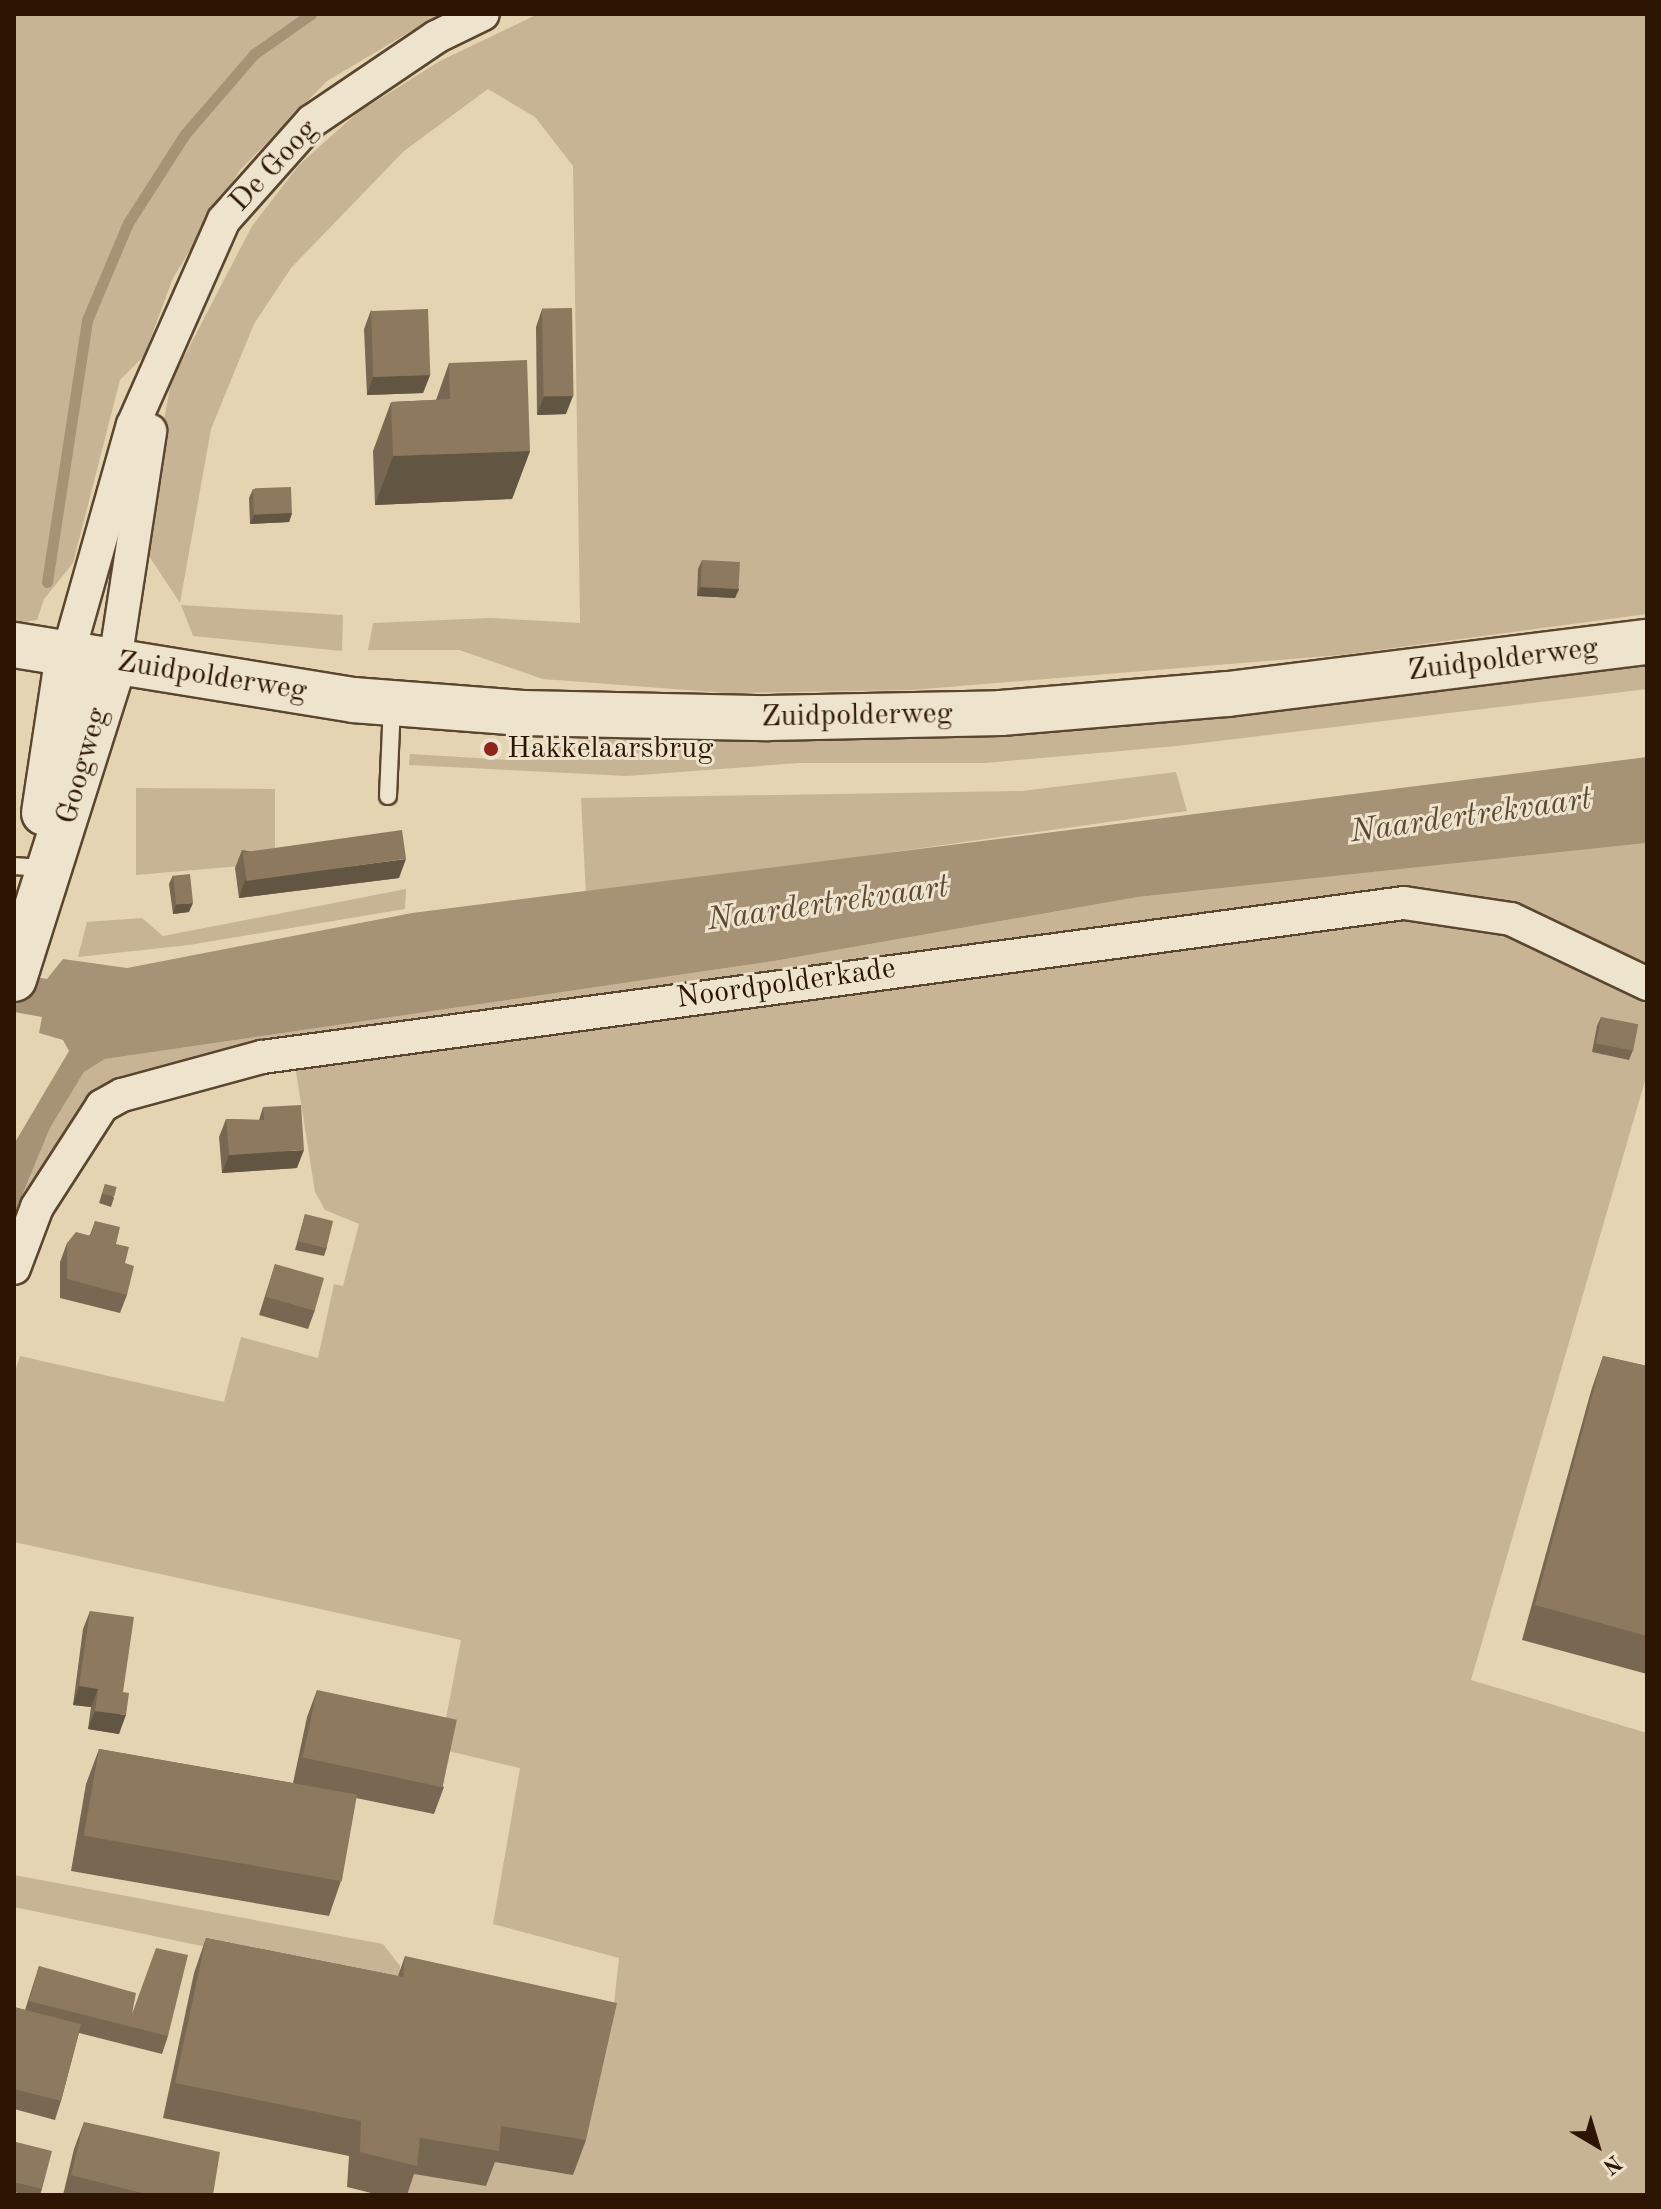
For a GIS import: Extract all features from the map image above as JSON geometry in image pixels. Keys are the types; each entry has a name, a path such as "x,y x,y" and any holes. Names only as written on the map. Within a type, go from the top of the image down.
{"main road":[{"name":"Zuidpolderweg","path":"14,645 392,703 649,717 1001,713 1228,694 1647,642"},
{"name":"Googweg","path":"14,979 24,936 30,867 39,840 68,654"},
{"name":"Googweg","path":"30,867 61,842 115,661"}],"street":[{"name":"De Goog","path":"68,654 133,425 151,392 166,340 234,209 312,121 436,37 483,14"},
{"name":"De Goog","path":"115,661 151,420 151,392"},
{"name":"Noordpolderkade","path":"14,1268 37,1207 102,1106 122,1095 262,1057 1404,903 1511,919 1647,984"}],"lane":[{"path":"388,796 392,703"}],"shaded area":[{"path":"14,14 440,14 327,81 240,170 173,278 144,356 120,380 73,563 44,599 37,620 16,623"},
{"path":"538,14 1647,14 1647,614 1341,655 911,690 726,693 543,679 459,650 368,650 373,623 490,618 580,623 573,166 535,117 488,89 404,151 291,268 254,324 211,429 180,603 141,544 171,382 252,226 299,165 357,113 440,61"},
{"path":"181,605 343,615 342,651 193,636"},
{"path":"1647,655 1647,689 1177,746 985,763 799,763 627,776 409,765 410,754 512,760 526,747 641,733"},
{"path":"1176,772 1187,811 586,895 581,798 1022,791"},
{"path":"136,788 275,789 275,863 136,875"},
{"path":"1647,843 1647,974 1463,897 93,1094 44,1168 14,1232 14,1215 50,1128 84,1072 105,1059 774,961 1138,897"},
{"path":"406,889 405,909 189,945 78,957 87,922 142,918 163,936"},
{"path":"1434,913 1470,918 1647,994 1647,1074 1471,1680 1647,1733 1647,2195 381,2195 611,2030 619,1958 493,1924 520,1768 440,1749 461,1640 14,1542 14,1374 20,1356 224,1402 241,1337 318,1358 334,1284 343,1286 359,1224 325,1210 315,1192 294,1059"},
{"path":"14,1875 383,1944 400,1966 400,1987 14,1907"}],"water":[{"name":"Naardertrekvaart","path":"1647,757 1647,843 1138,897 774,961 105,1059 84,1072 50,1128 14,1215 14,1144 69,1051 63,1040 39,1033 42,1017 14,1012 14,973 47,979 63,959 127,968 412,913"}],"building":[{"path":"572,308 574,396 544,397 542,309"},
{"path":"428,309 430,375 373,377 371,311"},
{"path":"527,360 530,451 393,456 391,402 450,399 449,363"},
{"path":"291,487 292,513 254,514 253,488"},
{"path":"702,560 740,562 739,589 701,587"},
{"path":"402,830 406,859 247,881 243,852"},
{"path":"190,874 193,903 176,905 173,876"},
{"path":"1601,1017 1638,1024 1633,1051 1596,1044"},
{"path":"301,1105 304,1150 229,1155 226,1119 264,1120 263,1107"},
{"path":"105,1184 117,1187 114,1197 103,1194"},
{"path":"305,1214 333,1221 326,1248 298,1241"},
{"path":"95,1221 120,1227 116,1244 129,1247 125,1263 134,1266 127,1295 67,1279 67,1243 76,1232 91,1236"},
{"path":"275,1264 324,1278 315,1311 266,1297"},
{"path":"1603,1356 1647,1366 1647,1636 1535,1605"},
{"path":"90,1611 134,1617 123,1692 129,1693 126,1715 95,1711 98,1689 79,1686"},
{"path":"317,1690 457,1720 443,1787 303,1757"},
{"path":"99,1749 357,1794 342,1881 84,1836"},
{"path":"206,1938 403,1977 405,1956 617,2003 586,2140 501,2126 499,2151 420,2138 417,2166 360,2152 361,2121 175,2083"},
{"path":"156,1948 188,1955 168,2036 29,2001 39,1966 136,1993 132,2014"},
{"path":"14,2007 81,2024 61,2101 14,2089"},
{"path":"84,2122 220,2152 213,2195 150,2195 71,2175"},
{"path":"16,2142 52,2151 42,2189 14,2182"}],"waterway":[{"path":"47,582 87,320 128,223 185,134 254,54 311,14"}],"place":[{"name":"Hakkelaarsbrug","path":"491,749"}]}
